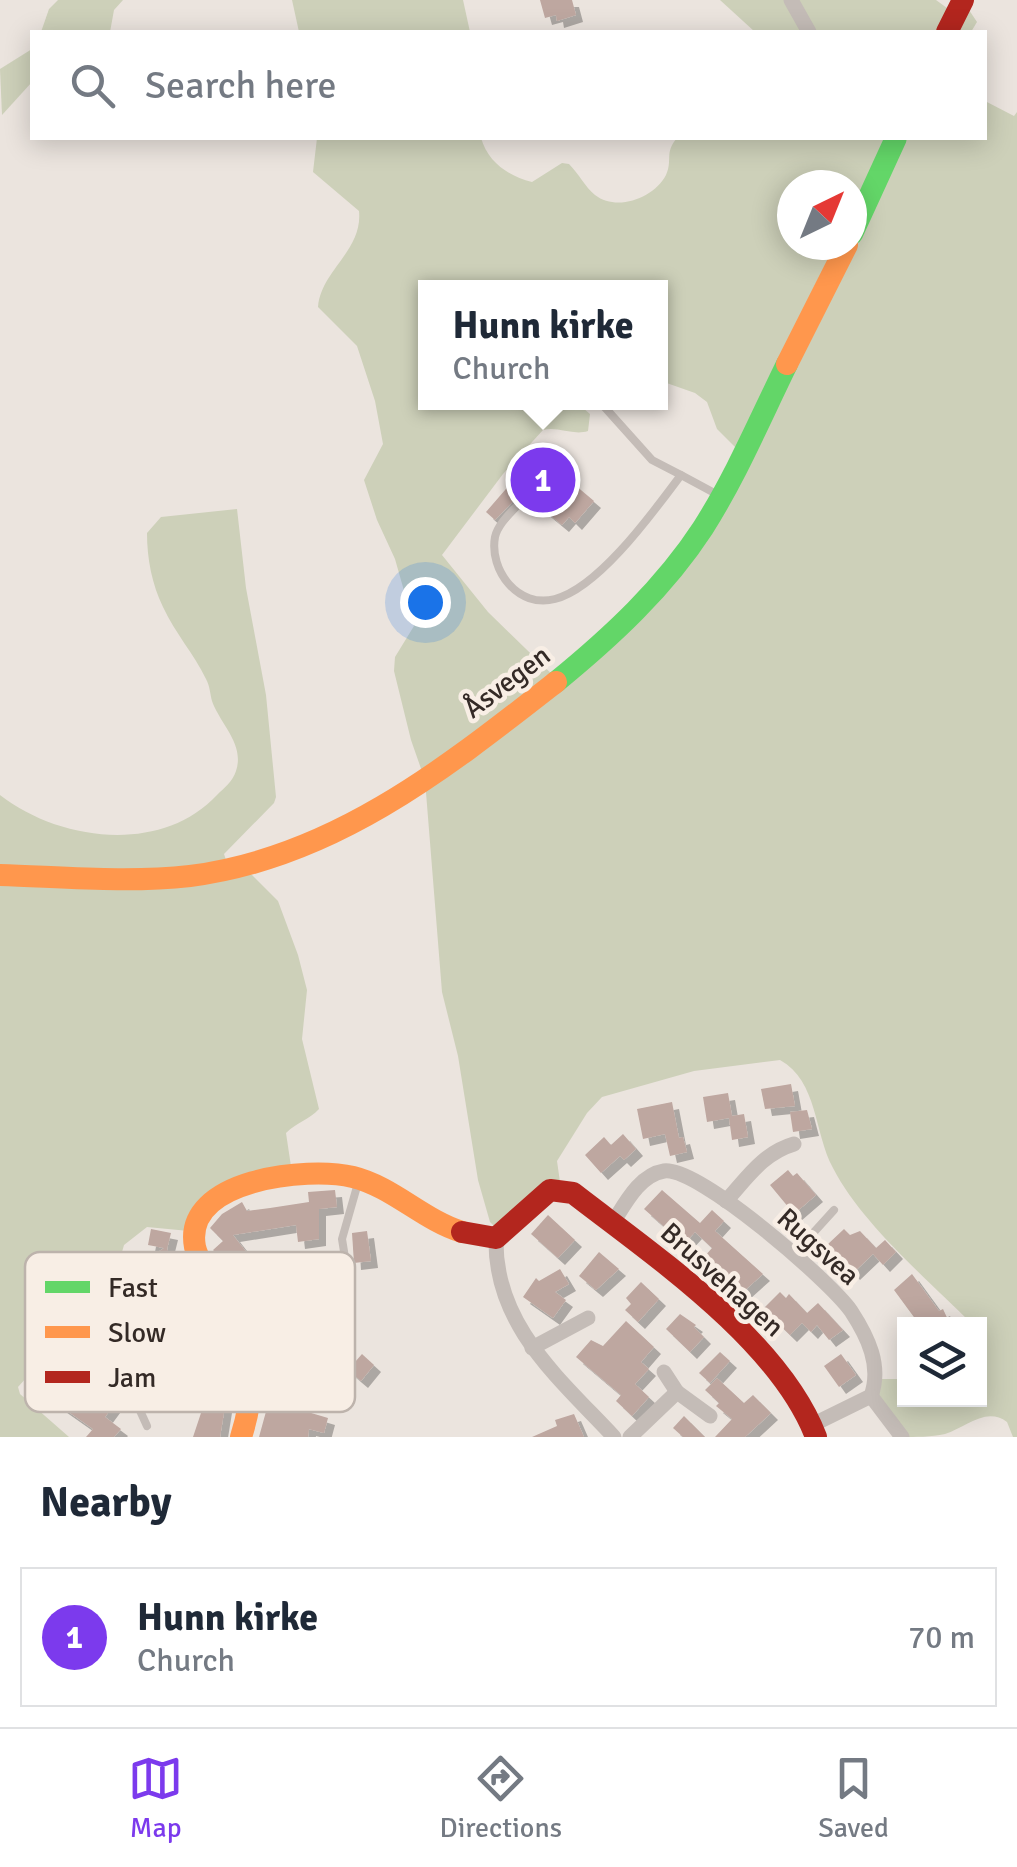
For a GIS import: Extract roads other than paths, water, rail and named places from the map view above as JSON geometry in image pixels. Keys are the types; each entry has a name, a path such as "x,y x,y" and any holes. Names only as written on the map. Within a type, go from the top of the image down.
{"main road":[{"path":"948,30 963,0"},
{"path":"867,201 895,140"},
{"name":"Åsvegen","path":"0,875 102,880 168,878 275,858 335,835 380,811 441,769 597,651 660,586 721,496 839,260"},
{"path":"197,1252 196,1225 216,1198 254,1181 311,1172 360,1178 452,1229 496,1238"},
{"name":"Brusvehagen","path":"496,1238 550,1190 560,1188 573,1193 745,1334 776,1370 814,1431"},
{"path":"241,1437 248,1412"}],"street":[{"path":"791,0 808,30"},
{"path":"726,1201 775,1149 794,1144"},
{"name":"Rugsvea","path":"612,1224 631,1194 647,1178 662,1171 677,1171 726,1201 818,1273 851,1312 877,1367 871,1396"},
{"path":"496,1238 495,1262 513,1318 556,1379 614,1437"},
{"path":"532,1348 588,1318"},
{"path":"664,1372 677,1392 710,1416"},
{"path":"630,1437 677,1392"},
{"path":"814,1431 871,1396 902,1437"}],"lane":[{"path":"607,410 652,460 721,496"},
{"path":"522,500 495,535 496,566 514,589 554,599 604,567 648,520 681,475"},
{"path":"345,1252 342,1239 360,1178"},
{"path":"794,1253 834,1210"},
{"path":"141,1412 148,1426"}],"place":[{"name":"Hunn kirke","path":"543,480"}]}
